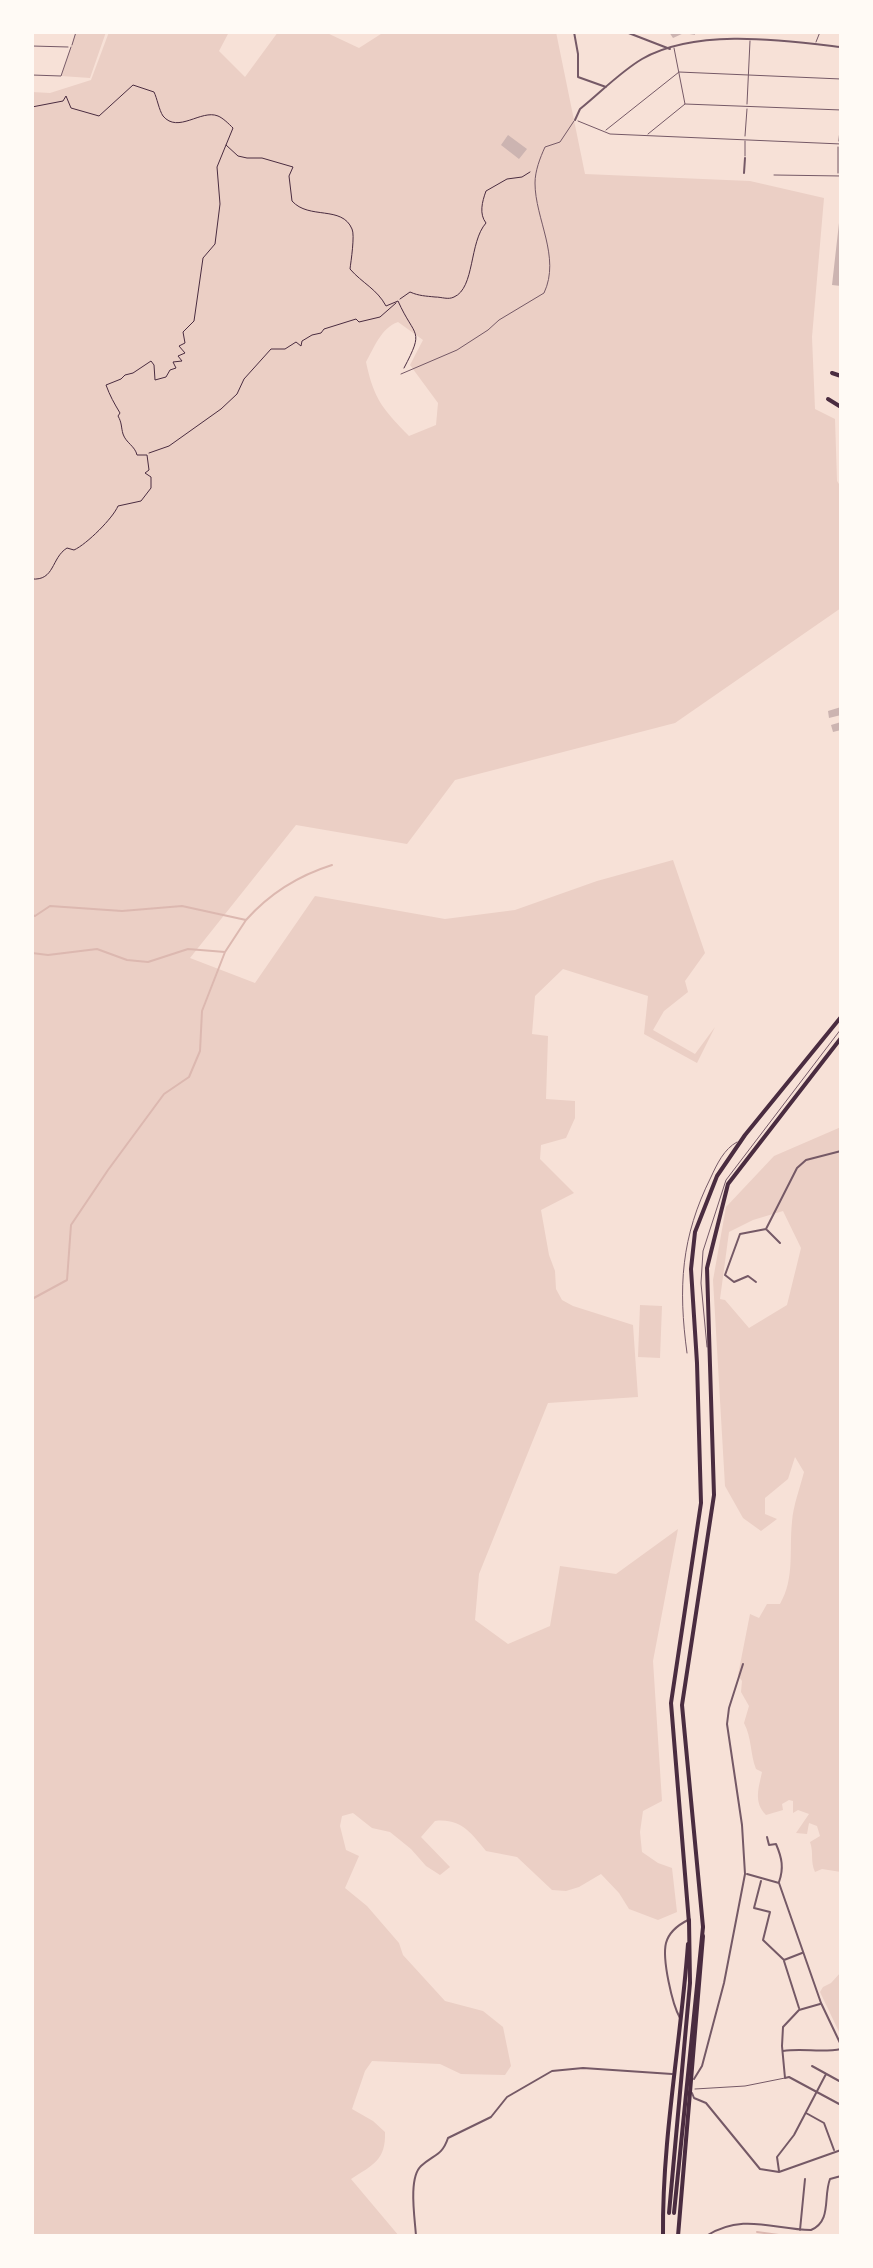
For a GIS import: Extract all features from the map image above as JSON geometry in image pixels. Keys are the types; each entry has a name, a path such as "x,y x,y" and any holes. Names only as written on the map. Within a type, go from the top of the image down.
{"main road":[{"path":"832,373 841,374"},
{"path":"828,399 841,405"},
{"path":"703,1927 672,2213 690,1983 689,1920 671,1703 701,1503 691,1269 695,1232 717,1176 742,1139 839,1026 841,1017"},
{"path":"678,2236 704,1942 682,1705 714,1495 707,1268 728,1184 841,1038"},
{"path":"663,2236 689,1920"}],"street":[{"path":"574,32 578,77 607,87"},
{"path":"626,32 672,48"},
{"path":"575,120 580,109 640,60 672,48 708,40 750,39 841,47"},
{"path":"744,173 745,158"},
{"path":"766,1229 797,1168 806,1160 841,1151"},
{"path":"766,1229 780,1243"},
{"path":"756,1282 748,1276 734,1282 725,1275 740,1234 766,1229"},
{"path":"693,2080 702,2066 724,1983 745,1874 742,1825 727,1724 743,1664"},
{"path":"767,1837 769,1845 776,1844 781,1856 783,1870 779,1883 821,2003 841,2047 828,2052 806,2049 782,2052"},
{"path":"745,1874 779,1883"},
{"path":"762,1878 754,1908 770,1912 763,1940 784,1960 799,2010"},
{"path":"681,2019 674,2008 666,1945 675,1928 689,1920"},
{"path":"784,1960 803,1953"},
{"path":"821,2003 799,2010 783,2027 785,2078 789,2077 841,2105"},
{"path":"812,2066 841,2082"},
{"path":"416,2236 415,2179 419,2167 443,2151 448,2138 491,2117 507,2097 552,2071 583,2068 674,2074"},
{"path":"779,2172 777,2157 794,2135 826,2074"},
{"path":"692,2090 694,2098 706,2103 760,2169 779,2172 841,2150"},
{"path":"805,2112 824,2123 834,2151"},
{"path":"706,2236 728,2225 745,2222 811,2230 825,2218 830,2179 841,2176"},
{"path":"800,2230 805,2179"}],"lane":[{"path":"32,75 61,76 76,32"},
{"path":"815,44 820,32"},
{"path":"745,158 750,39"},
{"path":"32,46 71,47"},
{"path":"672,48 685,104"},
{"path":"604,132 679,72 841,79"},
{"path":"647,136 685,104 841,110"},
{"path":"774,175 840,176 841,116"},
{"path":"401,374 457,350 544,293 550,272 535,186 538,167 545,147 557,144 575,120 604,132 647,136 840,144"},
{"path":"709,1353 701,1283 703,1251 726,1180 839,1026"},
{"path":"687,1353 682,1273 689,1229 721,1159 732,1145 742,1139"},
{"path":"692,2090 745,2086 785,2078"}],"path":[{"path":"32,107 63,101 66,96 71,108 99,116 106,113 133,85 154,92 163,116 173,122 216,115 233,128 217,167 220,204 215,244 203,258 194,321 183,332 185,343 179,346 185,353 178,356 182,361 173,362 176,368 170,370 166,377 155,380 151,361 106,385 120,413 123,435 137,455 147,455 169,446 221,409 237,394 244,379 271,349 285,349 296,342 301,346 302,341 312,335 356,319 359,322 380,317 410,292 418,296 450,299 457,296 465,287 471,252 480,229 486,223 481,217 486,191 538,167"},
{"path":"226,145 238,156 262,158 293,167 289,176 292,201 303,210 334,214 346,219 352,227 353,236 350,269 361,282 379,293 386,306 398,301"},
{"path":"398,301 418,337 401,374"},
{"path":"32,579 41,580 48,576 59,553 67,548 74,550 81,547 100,531 118,506 146,498 151,488 151,477 145,473 149,470 147,455"}],"shaded area":[{"path":"76,32 106,32 90,78 61,76"},
{"path":"109,32 229,32 219,51 245,77 278,32 325,32 359,48 384,32 556,32 585,174 750,181 824,198 812,337 815,409 835,419 837,481 841,487 841,608 675,723 455,780 407,844 296,825 190,958 255,983 315,896 445,919 515,910 597,881 673,860 705,953 685,981 688,992 664,1011 653,1030 695,1054 715,1027 697,1063 644,1034 648,996 563,969 535,996 532,1034 548,1036 546,1099 575,1101 575,1118 566,1138 541,1145 540,1159 574,1193 541,1210 556,1289 562,1300 573,1306 633,1325 638,1397 548,1403 479,1574 475,1620 508,1644 550,1626 560,1566 616,1574 678,1529 653,1661 662,1801 643,1811 640,1832 642,1852 672,1868 677,1912 658,1920 629,1909 601,1874 579,1887 566,1891 552,1890 517,1857 486,1851 459,1824 435,1821 421,1837 450,1867 440,1875 390,1832 372,1828 353,1813 342,1816 340,1826 346,1850 359,1856 345,1888 367,1906 399,1943 403,1955 445,2001 483,2011 503,2027 511,2066 505,2075 461,2074 440,2064 372,2061 365,2071 352,2109 385,2132 385,2141 377,2161 351,2179 399,2236 32,2236 32,92 50,93 91,80","holes":["398,322 423,340 410,365 438,403 436,425 409,436 381,403 372,386 366,362 383,334"]},
{"path":"841,1127 841,1872 822,1869 815,1872 810,1842 820,1836 817,1826 809,1823 807,1834 796,1833 809,1814 798,1810 793,1813 793,1801 789,1800 782,1804 783,1810 766,1815 759,1805 762,1772 756,1769 744,1723 749,1706 741,1692 742,1681 738,1675 750,1614 759,1618 767,1604 780,1604 785,1594 790,1574 795,1503 804,1472 795,1457 788,1479 765,1498 765,1514 777,1519 761,1531 743,1518 725,1486 713,1280 726,1207 774,1156","holes":["783,1211 801,1248 787,1305 749,1328 725,1300 720,1299 729,1232 753,1220"]},
{"path":"640,1305 662,1306 660,1358 638,1357"},
{"path":"841,1972 841,2036 820,1992"}],"building":[{"path":"669,32 695,32 695,35 684,33 673,38"},
{"path":"508,135 527,149 519,159 501,145"},
{"path":"841,223 841,286 832,285"},
{"path":"841,707 841,715 829,718 828,711"},
{"path":"841,722 841,730 833,732 831,725"}],"waterway":[{"path":"32,915 50,906 122,911 182,906 246,920 285,886 332,865"},
{"path":"32,1299 67,1280 71,1225 164,1094 189,1077 200,1051 202,1011 225,952 246,920"},
{"path":"32,953 48,955 97,949 127,960 148,962 188,949 225,952"},
{"path":"757,2232 786,2236"}]}
